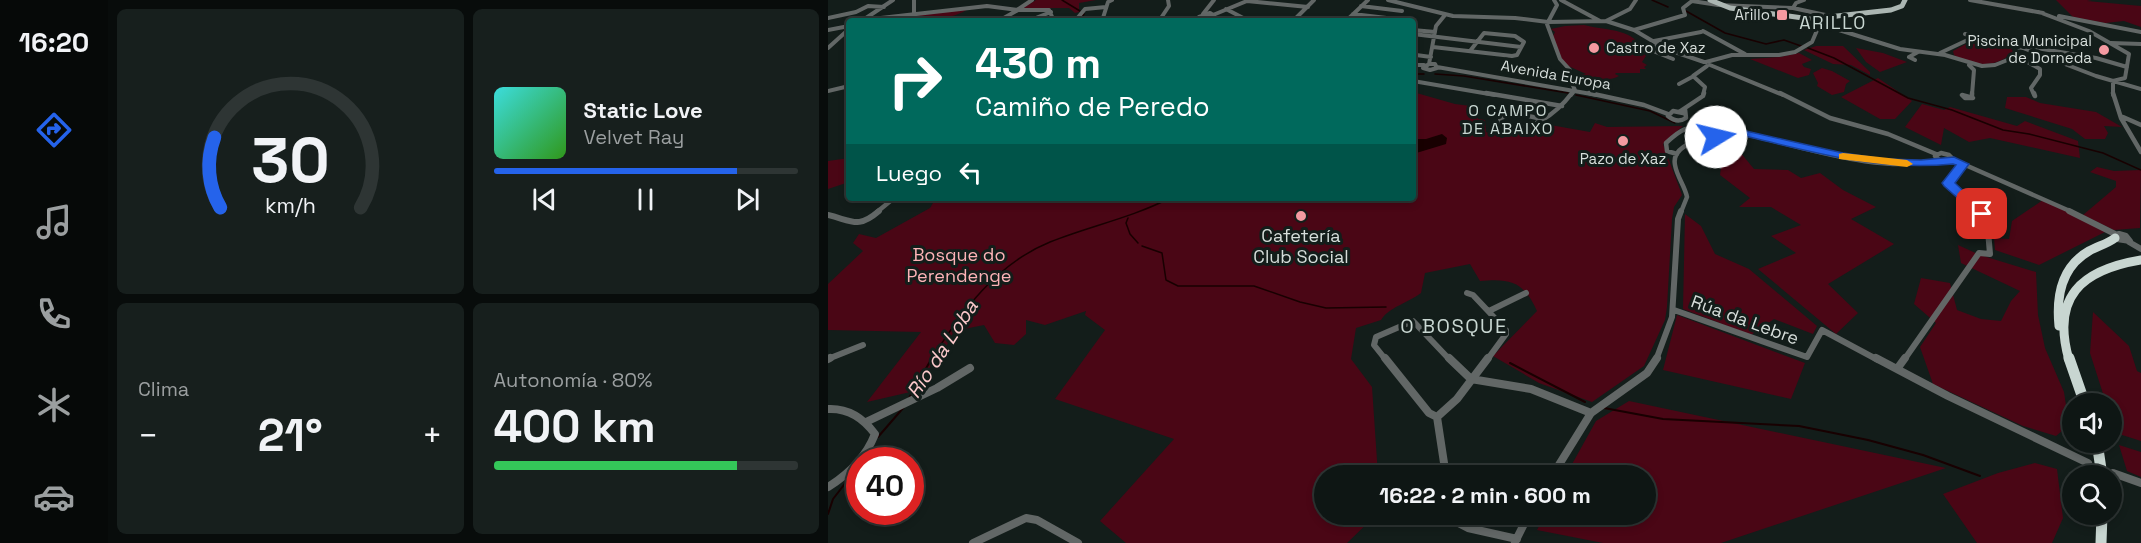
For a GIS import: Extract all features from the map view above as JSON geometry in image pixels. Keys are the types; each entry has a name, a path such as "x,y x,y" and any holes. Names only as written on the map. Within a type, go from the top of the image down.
{"highway":[{"path":"2081,393 2058,326 2057,296 2068,269 2078,258 2115,236"},
{"path":"2070,360 2062,326 2068,300 2078,286 2097,273 2116,265 2141,260"},
{"path":"2102,525 2102,543"}],"main road":[{"path":"1710,0 1721,5 1828,21 1894,10 1902,6 1905,0"}],"street":[{"path":"865,18 893,0"},
{"path":"914,0 914,13"},
{"path":"954,0 961,8"},
{"path":"967,0 972,7"},
{"path":"982,6 988,0"},
{"path":"1004,18 1032,0"},
{"path":"1103,18 1106,7 1112,0"},
{"path":"1161,18 1169,6 1168,0"},
{"path":"1207,16 1214,0"},
{"path":"1234,0 1308,7"},
{"path":"1296,18 1314,0"},
{"path":"1349,18 1368,0"},
{"path":"1388,0 1445,15 1550,22 1606,21 1634,30 1660,45 1773,90 1830,118 1887,134 1936,154 1949,155 1954,160 2037,195 2141,249"},
{"path":"1396,18 1411,0"},
{"path":"1542,119 1514,113 1503,115 1500,118 1503,127 1523,130 1542,119 1562,106 1575,90 1569,77 1570,70 1560,59 1547,24 1557,5 1554,0"},
{"path":"1560,0 1600,21"},
{"path":"1606,21 1630,9 1636,0"},
{"path":"1634,30 1685,15 1683,8 1691,0 1721,5 1793,8 1918,52 1944,54 1982,66 1995,65 2010,59 2016,52 2029,46"},
{"path":"1793,8 1796,3 1804,0"},
{"path":"1970,0 2141,32"},
{"path":"1207,16 1245,1"},
{"path":"828,18 856,12 868,6 884,7"},
{"path":"877,18 982,6 1051,12"},
{"path":"1361,6 1402,11"},
{"path":"1078,18 1085,9 1106,7"},
{"path":"1226,9 1245,18"},
{"path":"1036,18 1051,12"},
{"path":"1051,12 1053,18"},
{"path":"2039,12 2089,31 2129,54 2125,78 2113,81"},
{"path":"1353,14 1380,18"},
{"path":"1425,64 1433,47 1436,26 1445,15"},
{"path":"1679,84 1692,77 1706,64 1724,56 1779,55 1795,52 1812,42 1818,28 1828,21"},
{"path":"828,30 846,28"},
{"path":"828,48 846,31"},
{"path":"1416,31 1476,42 1521,47"},
{"path":"1654,41 1702,32 1745,54"},
{"path":"1433,47 1512,56 1517,55 1524,42 1515,36 1484,33 1470,51"},
{"path":"1416,34 1434,34"},
{"path":"1965,34 2023,48 2141,89"},
{"path":"2034,35 2041,48"},
{"path":"1944,54 1976,37"},
{"path":"837,40 846,38"},
{"path":"2107,43 2141,44"},
{"path":"2003,44 2029,46 2096,58 2127,67"},
{"path":"2003,44 2040,69 2040,75 2031,87 2040,96"},
{"path":"1660,45 1652,48 1653,51 1673,58"},
{"path":"1949,50 1951,55 1974,70 1975,84 1972,99 1966,99 1963,95 1972,90"},
{"path":"1915,60 1909,57 1918,52"},
{"path":"1416,55 1434,70"},
{"path":"2010,59 2027,61"},
{"path":"1425,64 1434,70"},
{"path":"1974,70 1982,66"},
{"path":"1427,82 1434,70"},
{"name":"Avenida Europa","path":"1434,70 1575,90 1670,113 1674,120 1685,115 1708,132"},
{"path":"1670,113 1685,115 1705,91 1704,86 1692,77"},
{"path":"1416,81 1562,106"},
{"path":"2113,81 2112,95 2132,140 2141,152"},
{"path":"828,91 846,87"},
{"path":"2123,117 2141,125"},
{"path":"1677,154 1668,151 1666,143 1686,126 1694,125 1722,137 1725,132"},
{"path":"1559,465 1591,413 1652,367 1669,328 1674,310 1678,219 1687,197 1676,166 1677,154 1685,147 1708,132 1733,132 1867,160 1921,164 1939,160 1948,162 1954,160"},
{"path":"1936,154 1935,157 1939,160"},
{"path":"1964,164 1948,183 1982,214 1987,228 1990,254 1979,253 1897,369 2088,463"},
{"path":"828,215 860,223 866,222 890,201"},
{"path":"1437,417 1471,379 1506,334 1506,330 1489,311 1467,293"},
{"path":"1489,311 1526,293"},
{"name":"Rúa da Lebre","path":"1674,310 1807,357 1822,330 1897,369"},
{"path":"1437,417 1430,413 1374,345 1376,337 1409,321 1416,322 1471,379 1531,389 1591,413"},
{"path":"828,359 863,345"},
{"path":"866,422 936,388 970,368"},
{"path":"828,409 839,409 866,422 875,434 872,443 847,476 828,487"},
{"path":"1437,417 1444,465"},
{"path":"2122,478 2141,483"},
{"path":"973,543 1026,518 1037,520 1078,543"},
{"path":"1462,525 1516,541 1524,525"}],"green space":[{"path":"1036,0 1096,0 1079,3 1079,12 1075,13 1069,8 1023,8"},
{"path":"2056,0 2092,0 2087,1 2141,6 2141,27 2124,21 2105,23 2073,17"},
{"path":"970,8 945,18 887,18"},
{"path":"1584,25 1618,31 1636,40 1646,56 1642,62 1647,65 1644,67 1646,69 1640,69 1640,73 1616,73 1619,76 1611,79 1582,75 1575,80 1570,79 1568,76 1586,74 1564,64 1552,38 1555,32 1551,29"},
{"path":"1977,38 2010,48 2013,51 2000,61 1985,64 1968,62 1954,55 1953,51"},
{"path":"1816,46 1843,46 1870,72 1870,75 1851,65 1833,64 1804,50"},
{"path":"1856,48 1883,53 1907,62 1880,72 1866,62"},
{"path":"1799,53 1812,60 1802,64 1811,69 1809,75 1798,78 1750,59 1780,57"},
{"path":"1822,68 1850,81 1846,84 1844,92 1832,95 1817,86 1818,83 1813,73"},
{"path":"1878,78 1912,101 1895,119 1880,119 1841,97"},
{"name":"Bosque do Perendenge","path":"1416,93 1455,104 1478,107 1478,119 1485,120 1486,132 1502,138 1527,130 1539,123 1590,132 1595,123 1607,127 1683,126 1663,144 1682,195 1674,207 1672,219 1665,320 1644,366 1592,402 1539,383 1493,356 1537,311 1521,288 1500,280 1480,281 1470,264 1425,273 1421,293 1394,308 1381,320 1356,328 1351,359 1372,387 1377,465 1314,465 1314,525 1366,525 1347,543 1126,543 1100,521 1174,439 1055,399 1105,330 1085,315 1086,311 1045,325 1026,320 1026,334 1014,345 995,343 984,325 954,331 944,351 925,373 919,390 867,402 921,332 828,330 828,284 863,251 853,243 859,234 876,238 930,208 934,201 1416,201"},
{"path":"2007,97 2026,97 2040,103 2096,112 2122,127 2104,126 2108,133 2105,139 2085,139 2072,129 2005,108"},
{"path":"1922,104 1944,110 1950,107 2017,126 2025,121 2078,141 2080,158 1990,138 1969,142 1944,128 1941,145 1905,127"},
{"path":"1723,152 1740,152 1754,169 1788,170 1801,178 1820,173 1843,190 1876,207 1851,219 1894,244 1828,284 1858,313 1836,334 1758,269 1796,253 1771,236 1801,225 1771,207 1739,207 1750,198 1720,175"},
{"path":"846,158 846,183 828,189 828,161"},
{"path":"2097,167 2114,171 2141,170 2140,228 2114,230 2083,215 2116,187 2116,181 2090,172"},
{"path":"2043,200 2107,231 2039,265 1995,250 1994,238 2009,239 2012,221"},
{"path":"1685,214 1701,226 1715,254 1749,269 1817,326 1813,334 1774,319 1751,335 1683,309"},
{"path":"1958,245 1980,255 2036,272 2038,315 2045,348 2064,393 2062,393 2062,431 2056,436 2023,426 1933,384 1920,347 1936,323 1914,304 1921,278 1950,283 1957,310 1981,319 2001,321 2011,301 2020,291 1961,263"},
{"path":"2093,312 2129,346 2137,371 2141,373 2141,441 2122,435 2122,393 2103,393 2090,353"},
{"path":"1677,315 1805,363 1791,399 1663,370"},
{"path":"1629,401 1946,468 1721,543 1603,543 1537,530 1540,525 1656,525 1656,465 1572,465 1596,421"},
{"path":"2122,446 2141,452 2141,477 2127,471 2121,453"},
{"path":"2035,463 2057,469 2062,520 2052,543 1977,543 1943,494 1998,473"}],"shaded area":[{"path":"1442,134 1447,138 1446,144 1416,153 1416,139 1426,139"}],"waterway":[{"name":"Río da Loba","path":"1062,0 1080,11"},
{"path":"1652,0 1668,7"},
{"path":"1686,11 1725,33 1766,44 1784,40 1801,46"},
{"name":"Río da Loba","path":"1081,18 1084,14"},
{"path":"1808,48 1834,58 1908,98 1952,110 2003,130 2029,134 2103,153 2141,170"},
{"path":"1416,74 1424,74"},
{"path":"1435,74 1464,76 1568,93"},
{"path":"1576,95 1650,111 1675,123"},
{"name":"Río da Loba","path":"931,360 968,307 997,276 1013,263 1050,242 1163,201"},
{"path":"1128,218 1126,223 1130,234 1138,243"},
{"path":"1142,246 1162,253 1166,280 1178,286 1254,286 1300,302 1326,308 1386,307"},
{"name":"Río da Loba","path":"909,398 932,358"},
{"path":"1510,363 1585,402"},
{"name":"Río da Loba","path":"878,437 904,407"},
{"path":"1604,408 1663,419 1799,426 1868,440 1923,455 1980,476"},
{"name":"Río da Loba","path":"828,514 833,499 846,482"}],"slow traffic":[{"path":"1843,156 1907,164"}],"place":[{"name":"Arillo","path":"1782,15"},
{"name":"Castro de Xaz","path":"1594,48"},
{"name":"Piscina Municipal de Dorneda","path":"2104,50"},
{"name":"Pazo de Xaz","path":"1623,141"},
{"name":"Cafetería Club Social","path":"1301,216"}],"district":[{"name":"ARILLO","path":"1833,23"},
{"name":"O CAMPO DE ABAIXO","path":"1508,119"},
{"name":"O BOSQUE","path":"1454,326"}],"route":[{"path":"1716,137 1733,132 1745,133 1843,156 1884,162 1921,164 1939,160 1945,162 1954,160 1964,164 1948,183 1982,214"}]}
